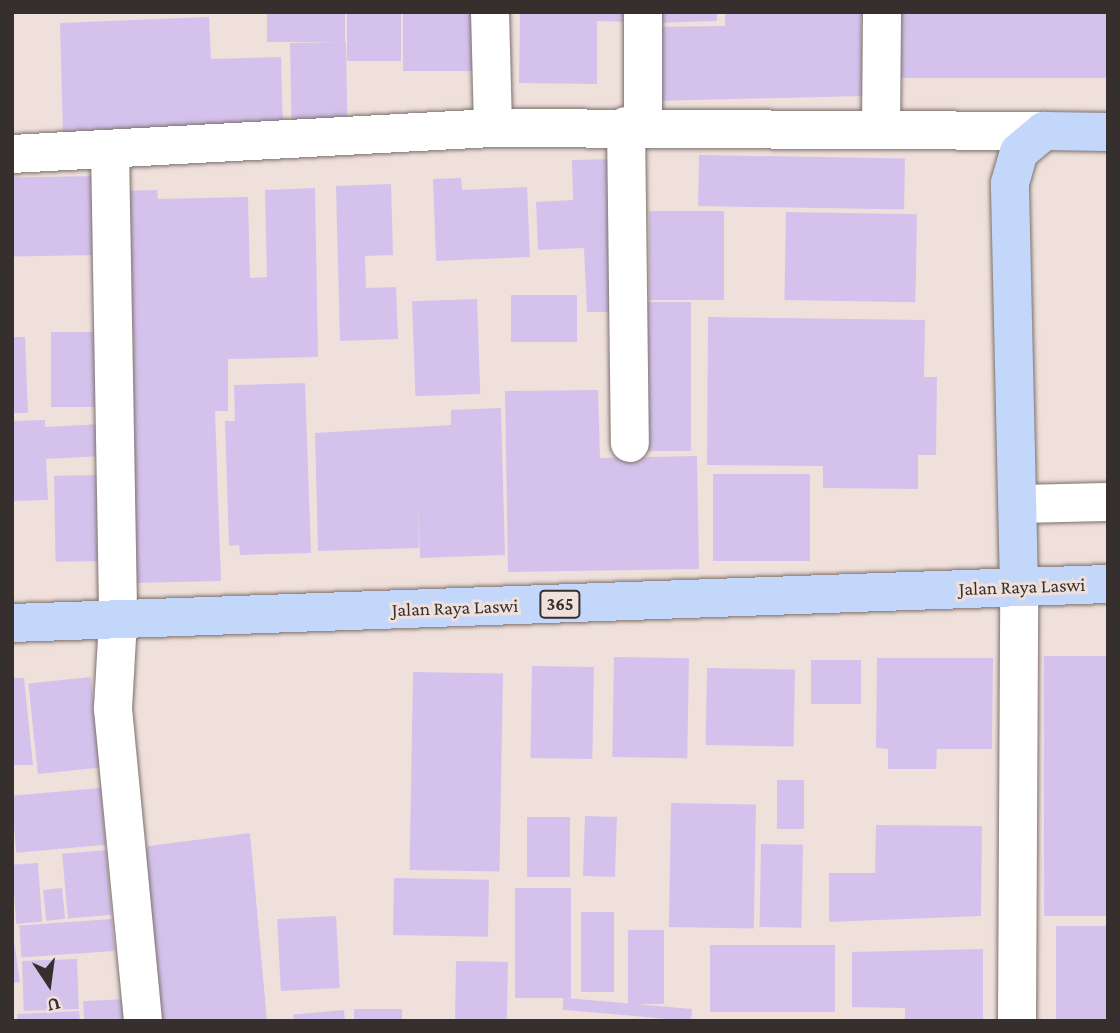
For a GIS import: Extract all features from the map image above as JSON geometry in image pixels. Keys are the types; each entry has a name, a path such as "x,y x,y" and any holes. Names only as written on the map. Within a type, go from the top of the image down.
{"main road":[{"path":"1020,586 1010,183 1019,152 1044,131 1108,132"},
{"name":"Jalan Raya Laswi","path":"12,623 1108,584"}],"street":[{"path":"490,12 493,128"},
{"path":"630,443 635,125 643,12"},
{"path":"881,129 882,12"},
{"path":"12,154 493,128 635,125 1044,131"},
{"path":"110,150 118,621 113,709 143,1021"},
{"path":"1018,504 1108,502"},
{"path":"1017,1021 1020,586"}],"building":[{"path":"267,12 345,12 345,42 267,42"},
{"path":"347,12 401,12 401,61 347,61"},
{"path":"403,12 480,12 480,71 403,71"},
{"path":"520,12 634,12 634,22 597,21 597,84 519,83"},
{"path":"651,12 717,12 717,21 651,23"},
{"path":"725,12 861,12 863,96 654,101 652,27 725,26"},
{"path":"900,12 1108,12 1108,78 900,78"},
{"path":"209,17 211,59 281,57 283,131 63,138 60,23"},
{"path":"346,42 348,129 292,130 290,43"},
{"path":"699,155 905,159 904,210 698,206"},
{"path":"615,159 620,312 587,312 584,248 538,250 536,202 573,200 572,160"},
{"path":"97,176 98,255 13,256 12,177"},
{"path":"461,178 462,190 527,187 530,257 436,261 433,179"},
{"path":"391,184 393,255 365,256 366,288 396,287 398,339 340,341 336,186"},
{"path":"315,188 318,357 228,359 228,411 215,411 221,581 135,583 133,326 120,326 117,191 157,190 158,199 248,197 250,278 267,277 265,190"},
{"path":"649,211 724,211 724,300 649,300"},
{"path":"786,212 917,214 915,302 784,300"},
{"path":"511,295 577,295 577,342 511,342"},
{"path":"477,299 480,394 415,396 412,301"},
{"path":"647,302 691,302 691,451 647,451"},
{"path":"708,317 925,320 924,377 937,377 936,455 918,455 918,489 823,488 823,466 707,465"},
{"path":"51,332 106,332 106,407 51,407"},
{"path":"12,337 25,337 28,413 12,413"},
{"path":"305,383 311,553 240,555 239,545 229,546 225,421 235,421 234,385"},
{"path":"598,390 600,458 697,456 699,569 508,572 505,391"},
{"path":"501,408 505,555 420,558 418,494 419,548 318,551 315,433 451,425 451,410"},
{"path":"45,420 45,427 102,424 103,456 46,459 48,500 12,501 12,421"},
{"path":"713,474 810,474 810,561 713,561"},
{"path":"104,475 106,561 56,562 54,476"},
{"path":"1044,656 1108,656 1108,916 1044,916"},
{"path":"614,657 689,658 687,758 612,757"},
{"path":"877,658 993,658 992,749 937,749 936,769 888,769 888,749 876,748"},
{"path":"811,660 861,660 861,704 811,704"},
{"path":"532,666 594,667 592,759 530,758"},
{"path":"707,668 795,670 794,747 706,745"},
{"path":"413,672 503,674 500,872 410,870"},
{"path":"91,677 101,768 38,774 28,684"},
{"path":"12,678 24,678 33,765 12,765"},
{"path":"777,780 804,780 804,829 777,829"},
{"path":"101,788 106,845 16,853 12,796"},
{"path":"671,803 756,804 754,928 669,927"},
{"path":"585,816 617,817 615,877 583,876"},
{"path":"527,817 570,817 570,877 527,877"},
{"path":"876,825 982,826 981,916 829,922 829,873 875,873"},
{"path":"250,833 267,1021 157,1021 136,858 149,846"},
{"path":"761,844 803,845 802,928 760,927"},
{"path":"106,850 112,915 68,919 62,854"},
{"path":"38,863 42,922 16,924 12,865"},
{"path":"394,878 489,880 488,937 393,935"},
{"path":"62,888 65,919 46,921 43,890"},
{"path":"515,888 571,888 571,998 515,998"},
{"path":"581,912 614,912 614,992 581,992"},
{"path":"336,916 340,988 281,991 277,919"},
{"path":"112,919 114,951 21,957 19,925"},
{"path":"1056,926 1108,926 1108,1021 1056,1021"},
{"path":"12,927 20,982 12,983"},
{"path":"628,930 664,930 664,1004 628,1004"},
{"path":"710,945 835,945 835,1012 710,1012"},
{"path":"983,949 983,1021 905,1021 905,1008 852,1007 852,952"},
{"path":"77,959 79,1009 24,1011 22,961"},
{"path":"456,961 508,962 507,1021 455,1021"},
{"path":"563,998 692,1009 691,1021 562,1010"},
{"path":"124,999 125,1021 84,1021 83,1001"},
{"path":"354,1009 402,1009 402,1021 354,1021"},
{"path":"344,1010 345,1021 294,1021 293,1014"},
{"path":"79,1011 80,1021 18,1021 17,1014"}]}
